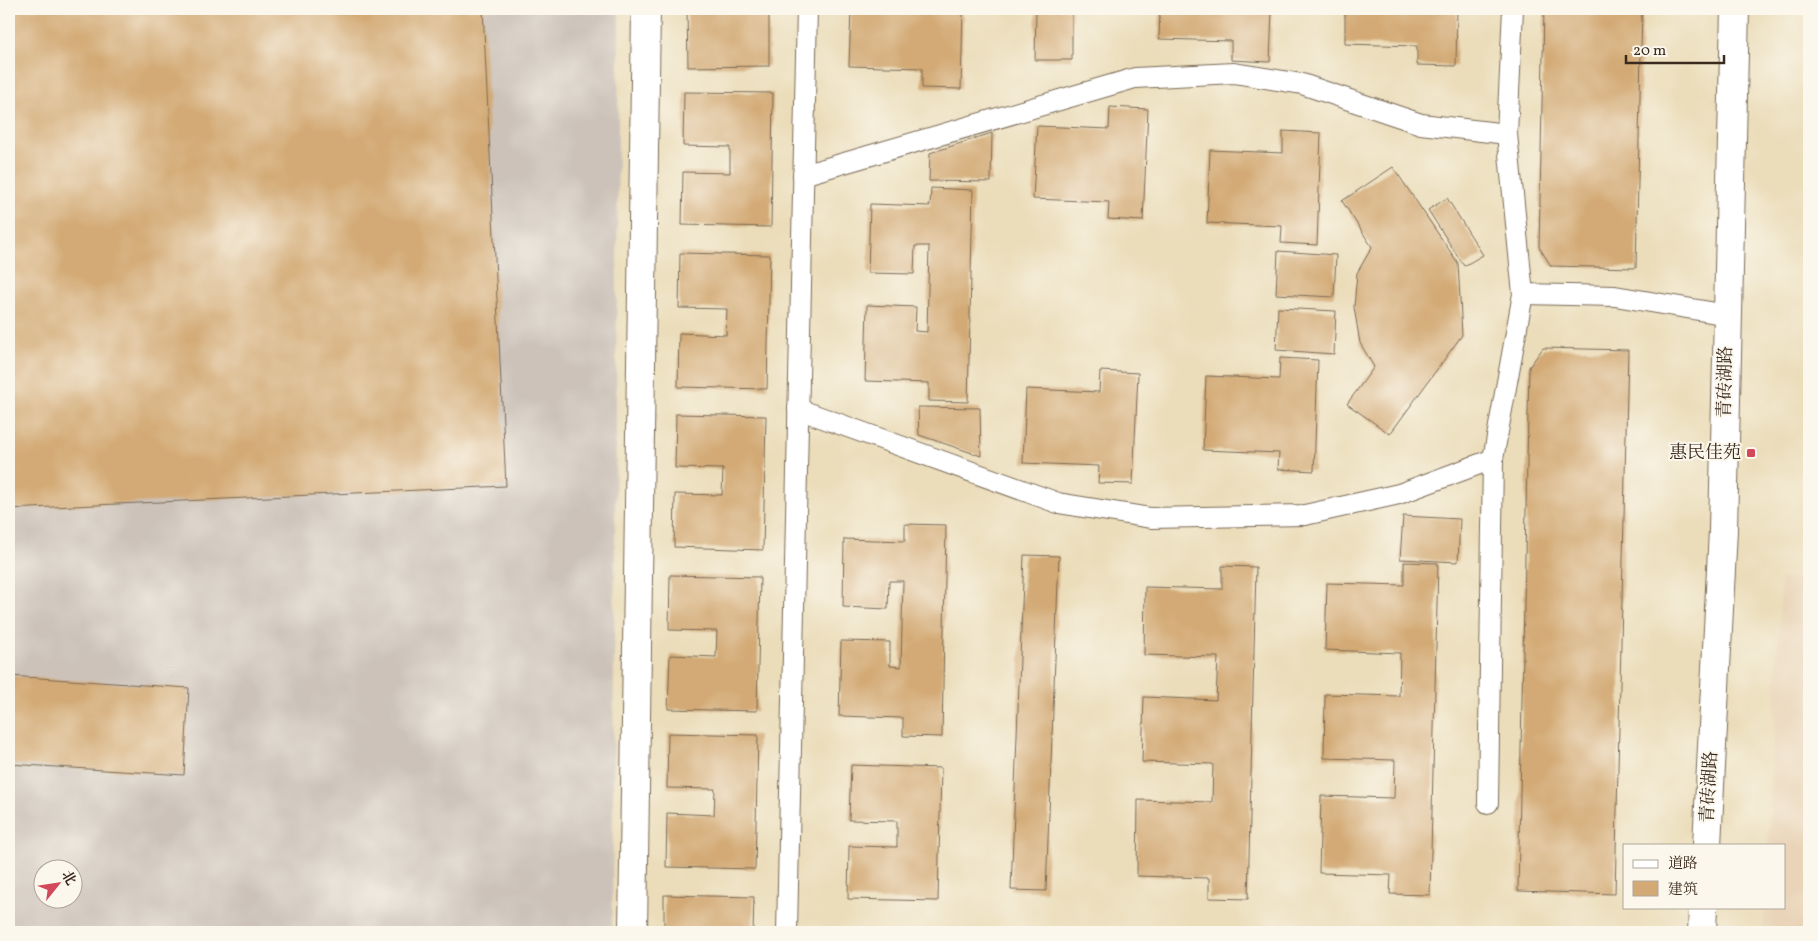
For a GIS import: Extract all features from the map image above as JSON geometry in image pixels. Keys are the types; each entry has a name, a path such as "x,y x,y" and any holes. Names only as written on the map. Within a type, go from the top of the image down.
{"street":[{"path":"633,932 646,9"},
{"name":"青砖湖路","path":"1707,844 1723,530 1735,9"},
{"path":"1702,932 1704,908"}],"lane":[{"path":"787,932 807,9"},
{"path":"1488,803 1493,459 1523,294 1507,134 1513,9"},
{"path":"803,176 1135,78 1234,73 1302,84 1421,124 1507,134"},
{"path":"1523,294 1615,296 1728,315"},
{"path":"798,409 1058,503 1151,518 1305,515 1399,494 1493,459"}],"shaded area":[{"path":"9,9 619,9 612,932 9,932"},
{"path":"1781,578 1809,580 1809,932 1763,932 1764,908 1786,908 1786,844 1768,844"}],"building":[{"path":"9,9 483,9 506,486 9,509"},
{"path":"687,9 769,9 769,66 688,67"},
{"path":"851,9 963,9 961,89 922,88 922,68 849,66"},
{"path":"1036,9 1072,9 1072,60 1035,60"},
{"path":"1160,9 1272,9 1270,62 1231,60 1231,41 1159,39"},
{"path":"1345,9 1457,9 1456,66 1417,65 1417,46 1345,44"},
{"path":"1544,9 1642,9 1636,268 1551,266 1539,247"},
{"path":"684,92 773,93 771,227 682,225 683,172 730,173 730,147 683,146"},
{"path":"1110,107 1148,109 1143,221 1108,219 1109,202 1033,199 1037,126 1109,129"},
{"path":"1283,131 1321,133 1317,245 1281,243 1282,226 1207,223 1210,150 1283,153"},
{"path":"992,133 991,182 929,181 930,153"},
{"path":"1393,167 1458,263 1462,335 1390,434 1347,404 1374,367 1360,343 1354,307 1357,273 1372,247 1342,201"},
{"path":"931,188 973,190 968,402 929,401 929,383 865,381 867,305 916,307 915,331 927,332 929,246 915,246 914,274 868,273 870,204 930,206"},
{"path":"1447,198 1483,255 1464,266 1428,210"},
{"path":"1278,251 1336,255 1334,297 1276,294"},
{"path":"680,253 770,255 767,389 678,387 679,333 726,335 727,309 679,308"},
{"path":"1278,308 1336,311 1334,354 1276,350"},
{"path":"1543,348 1628,350 1615,894 1518,891 1529,367"},
{"path":"1280,358 1318,360 1314,471 1278,469 1279,453 1203,450 1206,376 1279,379"},
{"path":"1100,371 1138,373 1133,484 1098,483 1099,466 1023,463 1026,389 1099,392"},
{"path":"918,407 980,408 981,456 919,435"},
{"path":"676,414 766,416 763,550 674,547 675,494 722,495 723,469 675,468"},
{"path":"1403,516 1460,519 1458,562 1400,559"},
{"path":"905,524 946,525 942,737 903,736 903,718 839,716 841,641 890,642 890,666 901,667 903,581 889,581 888,609 843,607 844,539 905,541"},
{"path":"1024,555 1059,556 1046,891 1011,890"},
{"path":"1404,562 1438,563 1430,895 1390,894 1391,875 1319,873 1321,796 1394,798 1395,760 1324,758 1325,694 1399,696 1400,653 1325,650 1327,583 1404,585"},
{"path":"1222,566 1256,567 1248,899 1209,898 1209,878 1137,876 1138,800 1212,802 1213,764 1142,762 1144,697 1216,700 1218,657 1144,655 1145,587 1222,589"},
{"path":"670,575 760,577 757,711 668,709 670,655 716,657 717,631 669,630"},
{"path":"9,676 189,688 184,775 9,764"},
{"path":"668,733 758,735 755,869 666,867 667,813 714,815 715,789 667,788"},
{"path":"851,765 941,768 938,901 848,899 849,846 897,847 897,821 849,820"},
{"path":"664,895 754,897 753,932 664,932"}],"place":[{"name":"惠民佳苑","path":"1751,453"}]}
